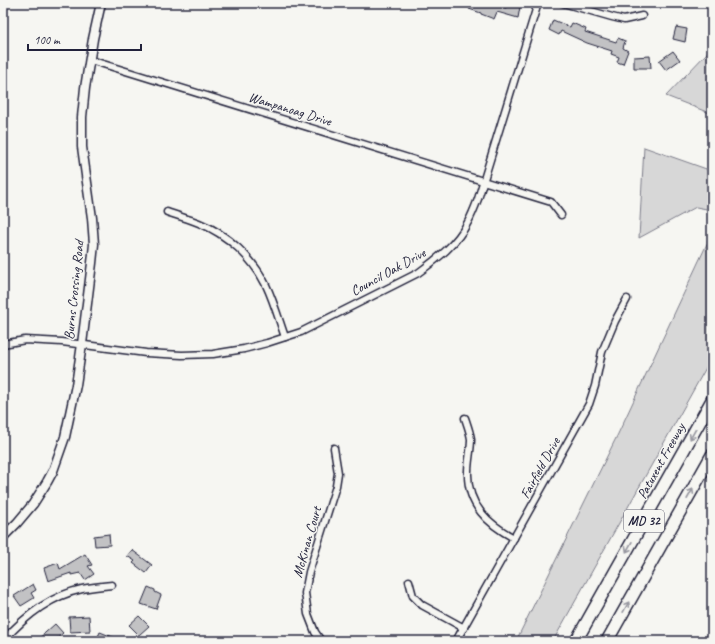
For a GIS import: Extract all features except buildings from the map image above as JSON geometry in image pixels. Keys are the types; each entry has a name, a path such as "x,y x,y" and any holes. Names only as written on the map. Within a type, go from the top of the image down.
{"highway":[{"name":"Patuxent Freeway","path":"576,641 712,400"},
{"name":"MD 32","path":"607,641 712,455"}],"street":[{"name":"Burns Crossing Road","path":"3,537 33,504 56,465 65,437 76,385 94,244 92,218 82,147 82,117 93,39 101,3"},
{"name":"Council Oak Drive","path":"3,344 25,340 62,342 146,353 182,355 213,354 244,349 301,332 418,273 448,249 468,223 484,181 538,3"},
{"path":"563,3 624,20 642,16"},
{"name":"Wampanoag Drive","path":"90,60 551,202 561,215"},
{"path":"167,212 201,224 220,234 235,245 247,257 266,284 285,337"},
{"name":"Fairfield Drive","path":"456,641 589,404 595,386 602,352 615,320 627,299"},
{"path":"465,418 471,438 468,481 472,498 487,520 500,531 514,538"},
{"name":"McKinan Court","path":"321,641 315,632 308,614 305,593 309,572 336,486 338,473 334,448"},
{"path":"409,581 413,596 422,604 464,628"},
{"path":"3,641 27,617 56,598 81,590 112,585"}],"shaded area":[{"path":"712,43 712,114 666,96 707,53"},
{"path":"644,147 712,171 712,210 696,207 639,238"},
{"path":"712,233 712,357 553,641 516,641 618,434"}]}
